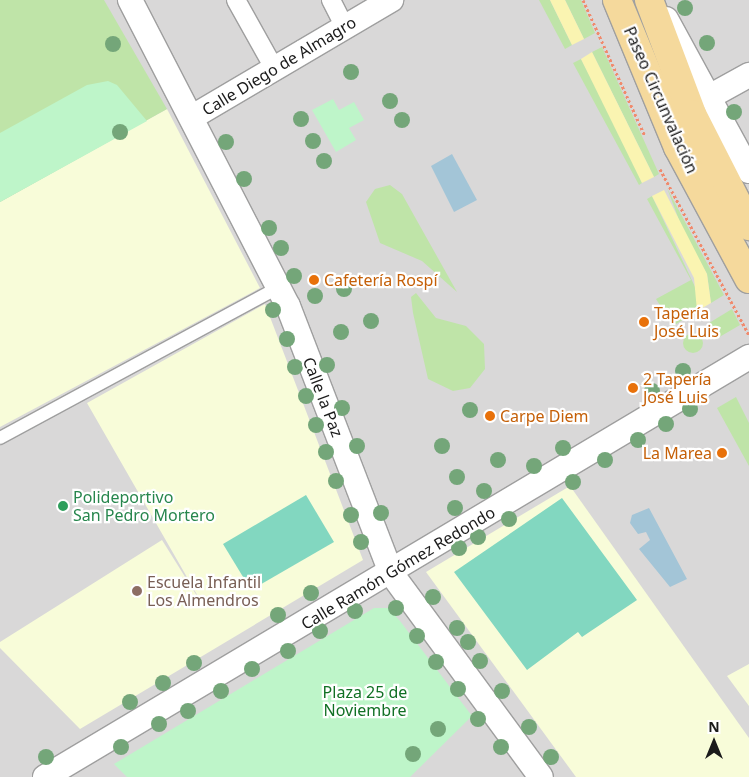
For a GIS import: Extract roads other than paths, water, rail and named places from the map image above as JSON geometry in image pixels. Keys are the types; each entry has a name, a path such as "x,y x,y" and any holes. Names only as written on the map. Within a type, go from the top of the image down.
{"main road":[{"name":"Paseo Circunvalación","path":"617,0 678,147 749,279"},
{"name":"Paseo Circunvalación","path":"649,0 692,114 749,226"}],"street":[{"name":"Calle la Paz","path":"130,0 194,116 279,287 391,573 541,777"},
{"path":"236,0 274,68"},
{"path":"331,0 345,27"},
{"name":"Calle Diego de Almagro","path":"194,116 390,0"},
{"path":"655,0 749,171"},
{"path":"709,97 749,75"},
{"name":"Calle Ramón Gómez Redondo","path":"45,777 391,573 749,357"}],"lane":[{"path":"0,438 279,287"}],"water":[{"path":"452,154 477,200 454,212 431,166"},
{"path":"649,508 687,579 670,587 639,549 650,540 646,532 638,534 630,523 632,515"}],"place":[{"name":"Cafetería Rospí","path":"314,280"},
{"name":"Tapería José Luis","path":"644,322"},
{"name":"2 Tapería José Luis","path":"633,388"},
{"name":"Carpe Diem","path":"490,416"},
{"name":"La Marea","path":"722,453"},
{"name":"Polideportivo San Pedro Mortero","path":"63,506"},
{"name":"Escuela Infantil Los Almendros","path":"137,591"}],"park label":[{"name":"Plaza 25 de Noviembre","path":"365,701"}]}
